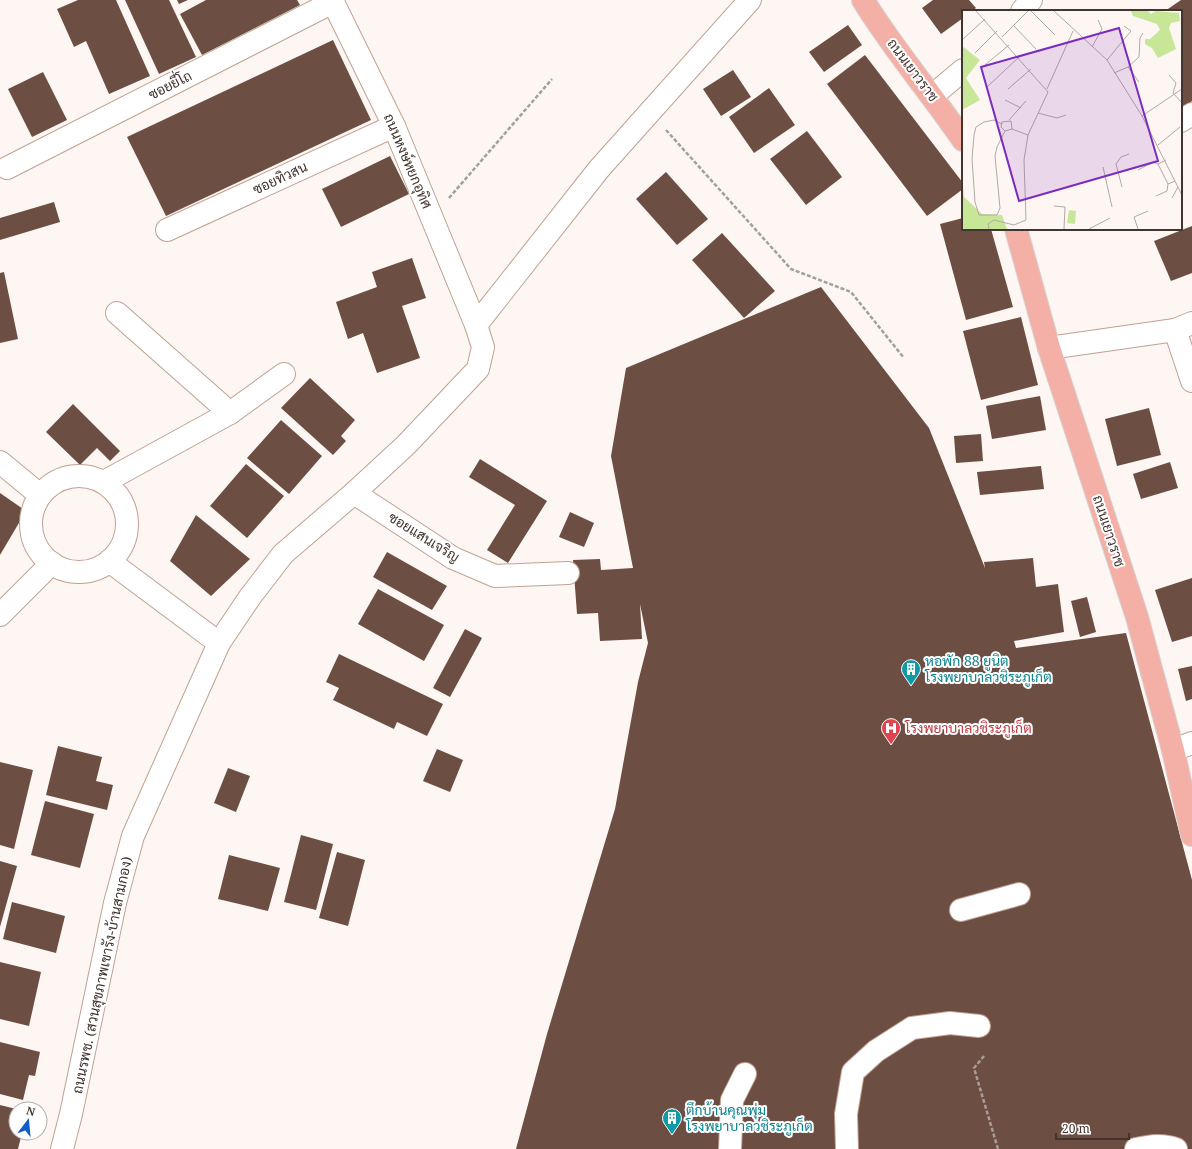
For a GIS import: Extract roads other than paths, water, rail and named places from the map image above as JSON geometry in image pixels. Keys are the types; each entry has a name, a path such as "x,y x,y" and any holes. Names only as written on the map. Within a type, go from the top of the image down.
{"main road":[{"name":"ถนนเยาวราช","path":"863,0 874,18 962,139"},
{"name":"ถนนเยาวราช","path":"1017,230 1049,348 1137,617 1183,747 1192,835"}],"street":[{"path":"476,325 599,169 750,0"},
{"path":"1023,10 1031,0"},
{"name":"ถนนหงษ์หยกอุทิศ","path":"332,1 394,126 476,325"},
{"name":"ซอยยี่โถ","path":"7,168 332,1"},
{"path":"932,96 962,71"},
{"path":"1182,120 1192,114"},
{"name":"ซอยทิวสน","path":"167,230 394,126"},
{"path":"117,313 230,413"},
{"name":"ถนนรพช. (สวนสุขภาพเขารัง-บ้านสามกอง)","path":"62,1149 71,1114 115,903 133,836 219,643 250,597 283,554 354,493 406,444 478,369 483,347 476,325"},
{"path":"1049,348 1184,326 1192,381"},
{"path":"104,482 230,413 284,374"},
{"path":"0,462 40,495"},
{"path":"79,475 96,478 104,482 117,494 123,504 127,520 126,537 118,552 109,561 94,570 78,572 64,570 52,563 37,549 32,537 30,520 36,499 40,495 47,486 62,478 79,475"},
{"name":"ซอยแสนเจริญ","path":"354,493 452,558 495,576 568,573"},
{"path":"109,561 219,643"},
{"path":"0,615 52,563"},
{"path":"962,910 1019,894"},
{"path":"846,1149 846,1114 853,1072 876,1051 912,1028 950,1023 979,1026"},
{"path":"730,1149 732,1100 745,1074"},
{"path":"1136,1149 1154,1145 1166,1145 1176,1149"}],"place":[{"name":"หอพัก 88 ยูนิต โรงพยาบาลวชิระภูเก็ต","path":"911,686"},
{"name":"โรงพยาบาลวชิระภูเก็ต","path":"891,745"},
{"name":"ตึกบ้านคุณพุ่ม โรงพยาบาลวชิระภูเก็ต","path":"672,1135"}]}
